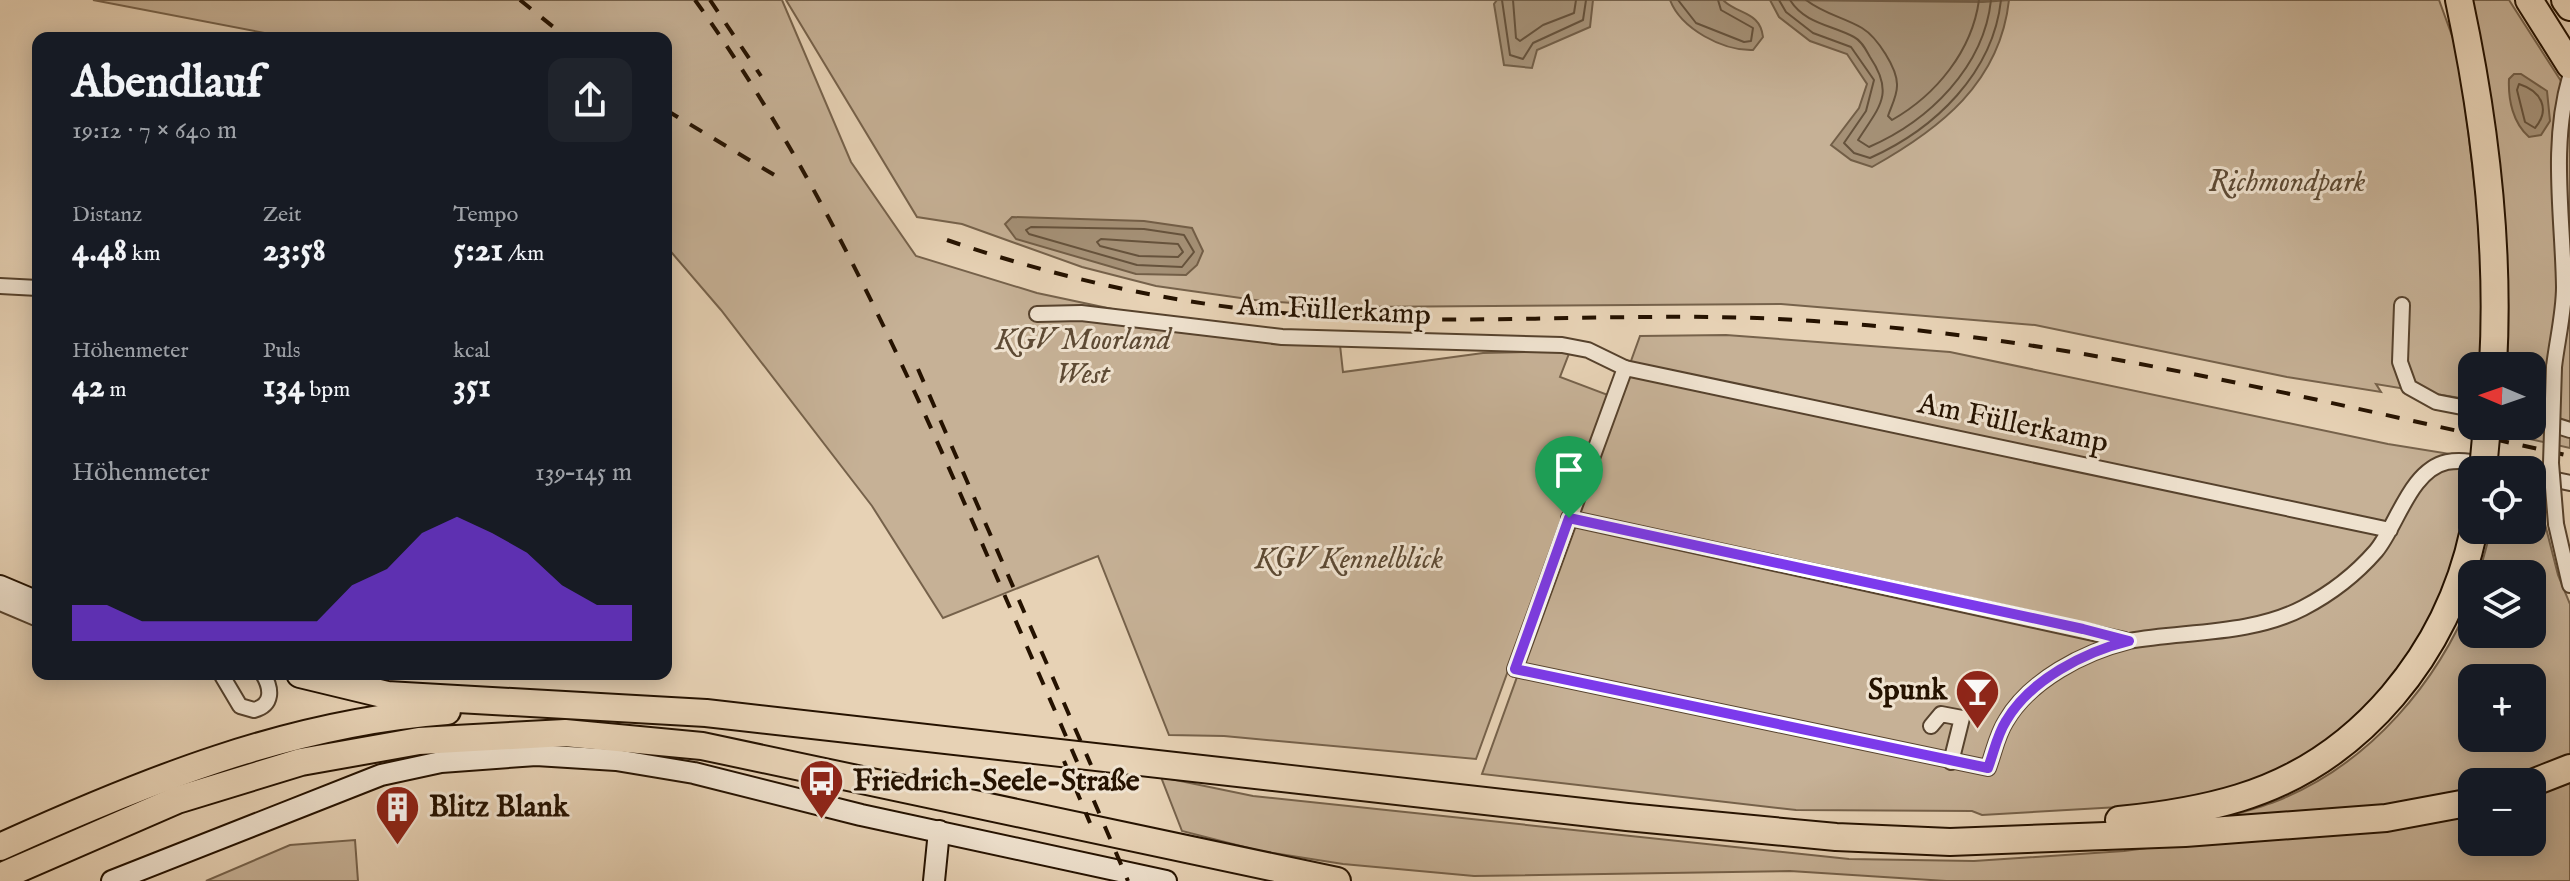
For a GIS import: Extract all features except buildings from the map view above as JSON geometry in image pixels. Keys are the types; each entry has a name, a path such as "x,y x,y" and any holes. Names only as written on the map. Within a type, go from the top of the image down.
{"highway":[{"path":"2459,0 2481,114 2491,206 2496,296 2494,352"},
{"path":"2529,0 2565,57"},
{"path":"2565,0 2570,7"},
{"path":"1873,839 2146,817 2201,809 2278,783 2346,741 2378,714 2404,682 2448,613 2470,544"},
{"path":"325,680 387,695 618,706 874,731 1642,819 1873,839 1950,842 2185,833 2386,818 2458,805"},
{"path":"0,847 175,772 305,734 442,711 618,706"},
{"path":"0,877 164,805 301,762 419,741 552,733 702,746 1337,881"},
{"path":"2546,777 2570,768"}],"street":[{"path":"2570,77 2561,115 2557,181 2567,291 2554,367 2551,463 2556,524 2570,585"},
{"path":"0,286 32,288"},
{"path":"2402,305 2400,362 2409,387 2436,402 2458,406"},
{"name":"Am Füllerkamp","path":"1037,314 1081,313 1282,337 1562,345 1588,350 1625,368 2390,530"},
{"path":"1625,368 1515,669 1988,768 2007,719 2034,690 2088,654 2129,641 2281,618 2322,598 2376,550 2426,474 2445,462 2458,461"},
{"path":"2546,422 2570,430"},
{"path":"2546,478 2570,483"},
{"path":"1569,518 2129,641"},
{"path":"0,586 32,599"},
{"path":"0,603 32,616"},
{"path":"225,680 240,706 254,710 265,705 270,697 266,680"},
{"path":"1931,726 1941,714 1962,718 1951,762"},
{"path":"112,881 345,787 418,766 488,757 562,756 642,765 752,786 1166,881"},
{"path":"934,881 939,831"}],"green space":[{"path":"93,0 782,0 851,162 916,256 1037,293 1131,313 1225,326 1339,336 1343,372 1483,353 1570,351 1560,377 1608,395 1476,759 1224,736 1169,735 1098,556 943,618 872,506 721,310 672,253 672,32 260,32"},
{"name":"Richmondpark","path":"786,0 2439,0 2459,55 2482,247 2481,352 2458,352 2458,398 2376,384 2381,392 2287,377 2035,325 1781,304 1357,307 1262,301 1156,286 1082,267 962,224 917,217"},
{"path":"2469,0 2509,0 2570,95 2570,448 2534,440 2546,440 2546,352 2507,352 2504,228"},
{"path":"1726,335 1950,352 2388,444 2463,456 2458,456 2458,544 2462,544 2436,623 2386,694 2308,757 2235,788 2154,805 1982,815 1972,811 1796,810 1482,774 1640,336"},
{"path":"2546,528 2558,575 2570,604 2570,758 2543,768 2458,768 2458,793 2376,808 2226,817 2277,801 2316,782 2372,741 2420,689 2458,627 2458,648 2546,648 2546,560 2483,560 2487,544 2546,544"},
{"path":"1161,777 1253,796 1849,859 1974,861 2124,851 2194,842 2377,830 2458,816 2458,856 2546,856 2546,792 2570,783 2570,881 1946,881 1790,871 1474,876 1343,864 1260,851 1182,831"},
{"path":"355,840 358,881 206,881 290,845"}],"water":[{"path":"1497,0 1593,0 1590,27 1537,50 1532,68 1504,65 1494,4"},
{"path":"1670,0 1723,0 1758,22 1763,37 1753,50 1716,42 1683,20"},
{"path":"1770,0 2009,0 1993,56 1963,100 1921,137 1872,167 1851,160 1831,145 1859,108 1867,84 1847,54 1810,41 1779,17"},
{"path":"2514,74 2521,74 2547,91 2550,121 2541,135 2529,137 2515,118 2509,87 2509,79"},
{"path":"1012,217 1144,221 1192,228 1203,251 1197,265 1186,275 1136,274 1016,239 1005,224"}],"railway":[{"path":"520,0 560,32"},
{"path":"695,0 779,129 817,195 886,332 950,471 1128,881"},
{"path":"710,0 761,76"},
{"path":"672,114 776,176"},
{"path":"947,240 1044,270 1142,293 1292,314 1402,319 1755,318 1909,329 2194,374 2570,456"},
{"path":"918,369 1091,765"},
{"path":"1064,761 1090,823"}],"place":[{"name":"Spunk","path":"1978,730"},
{"name":"Friedrich-Seele-Straße","path":"822,821"},
{"name":"Blitz Blank","path":"398,847"}],"route":[{"path":"1569,518 2129,641 2088,654 2034,690 2007,719 1988,768 1515,669 1569,518"}],"park label":[{"name":"KGV Moorland West","path":"1083,358"},
{"name":"KGV Kennelblick","path":"1349,560"}]}
